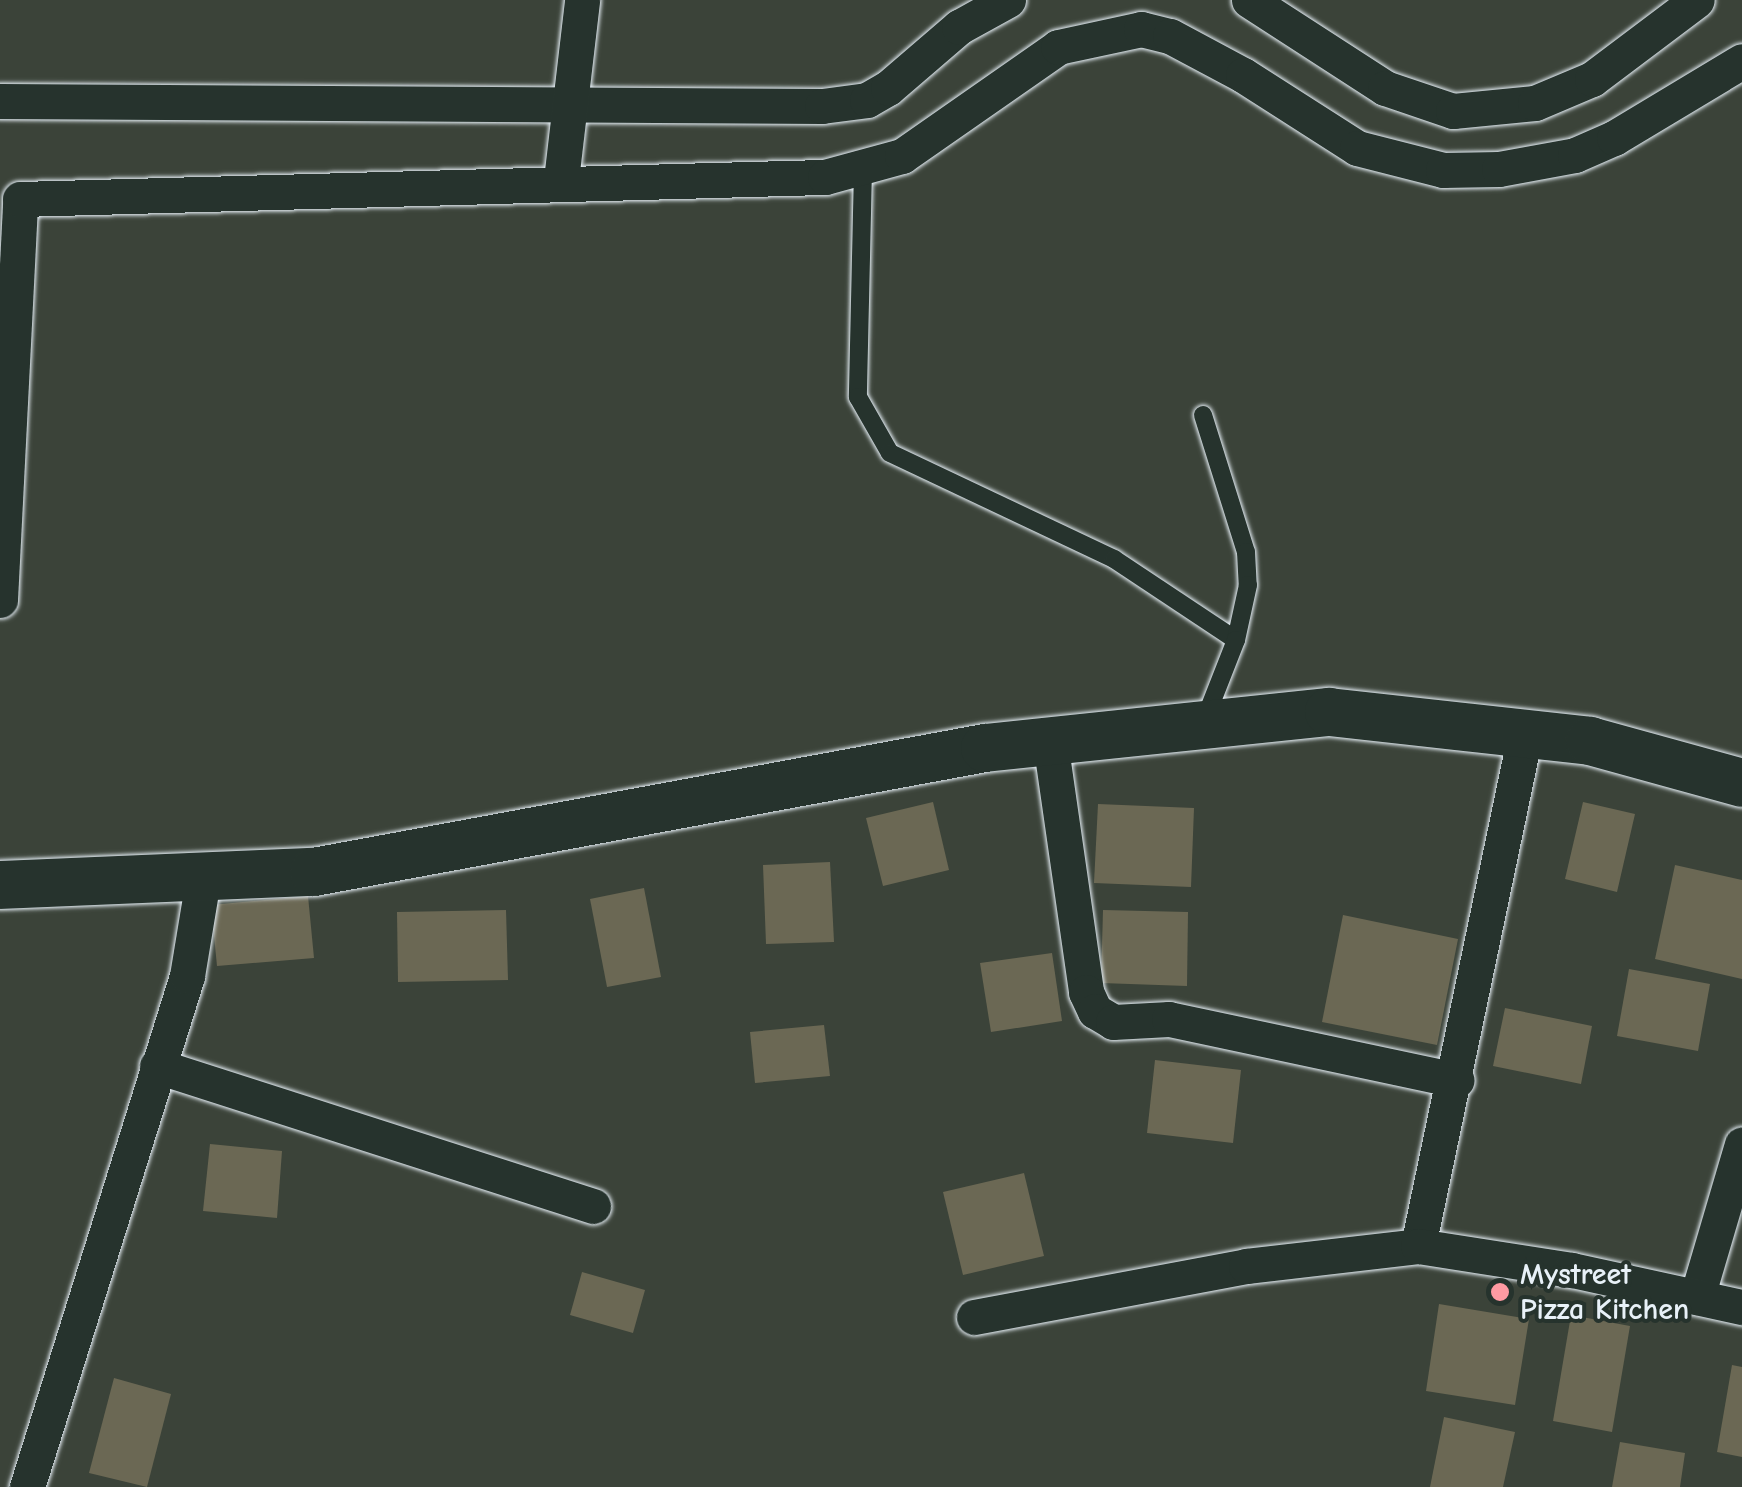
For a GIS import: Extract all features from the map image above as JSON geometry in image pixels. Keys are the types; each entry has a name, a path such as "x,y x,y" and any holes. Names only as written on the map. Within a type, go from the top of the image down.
{"main road":[{"path":"0,885 314,872 734,792 1050,740 1328,712 1526,730 1590,741 1742,783"}],"street":[{"path":"561,172 582,0"},
{"path":"0,101 569,114 822,106 866,100 959,27 1008,0"},
{"path":"1249,0 1385,88 1453,111 1536,103 1592,79 1697,0"},
{"path":"0,600 10,199 561,172 825,177 902,156 1058,47 1141,29 1170,36 1229,68 1356,148 1444,170 1498,169 1575,155 1742,60"},
{"path":"1418,1246 1457,1080 1526,730"},
{"path":"1050,740 1086,992 1095,1012 1113,1022 1170,1020 1457,1080"},
{"path":"27,1487 186,976 203,879"},
{"path":"157,1066 593,1206"},
{"path":"1697,1297 1742,1144"},
{"path":"974,1317 1246,1266 1418,1246 1742,1307"}],"lane":[{"path":"862,169 858,397 890,453 1114,559 1236,640"},
{"path":"1203,415 1246,552 1248,585 1236,640 1203,724"}],"building":[{"path":"933,802 949,870 883,886 866,818"},
{"path":"1583,802 1635,814 1617,892 1565,879"},
{"path":"1098,804 1194,808 1191,887 1094,883"},
{"path":"830,862 834,942 766,944 763,865"},
{"path":"1675,865 1742,880 1742,979 1655,959"},
{"path":"644,888 661,977 607,987 590,899"},
{"path":"308,896 314,958 217,966 211,905"},
{"path":"506,910 508,980 398,982 397,912"},
{"path":"1103,910 1188,912 1187,986 1101,983"},
{"path":"1343,915 1458,939 1437,1045 1322,1022"},
{"path":"1052,953 1062,1021 991,1032 980,963"},
{"path":"1629,969 1710,984 1698,1051 1617,1036"},
{"path":"1505,1008 1592,1026 1581,1084 1493,1066"},
{"path":"824,1025 830,1076 755,1083 750,1032"},
{"path":"1155,1060 1241,1070 1233,1143 1147,1133"},
{"path":"210,1144 282,1151 277,1218 203,1211"},
{"path":"1024,1173 1044,1256 963,1275 943,1192"},
{"path":"582,1272 645,1290 633,1333 570,1315"},
{"path":"1439,1304 1529,1319 1515,1405 1426,1391"},
{"path":"1571,1315 1630,1326 1612,1432 1553,1421"},
{"path":"1732,1365 1742,1367 1742,1457 1717,1452"},
{"path":"114,1378 171,1394 147,1487 89,1473"},
{"path":"1444,1417 1515,1432 1503,1487 1430,1487"},
{"path":"1620,1442 1685,1453 1680,1487 1612,1487"}],"place":[{"name":"Mystreet Pizza Kitchen","path":"1500,1292"}]}
